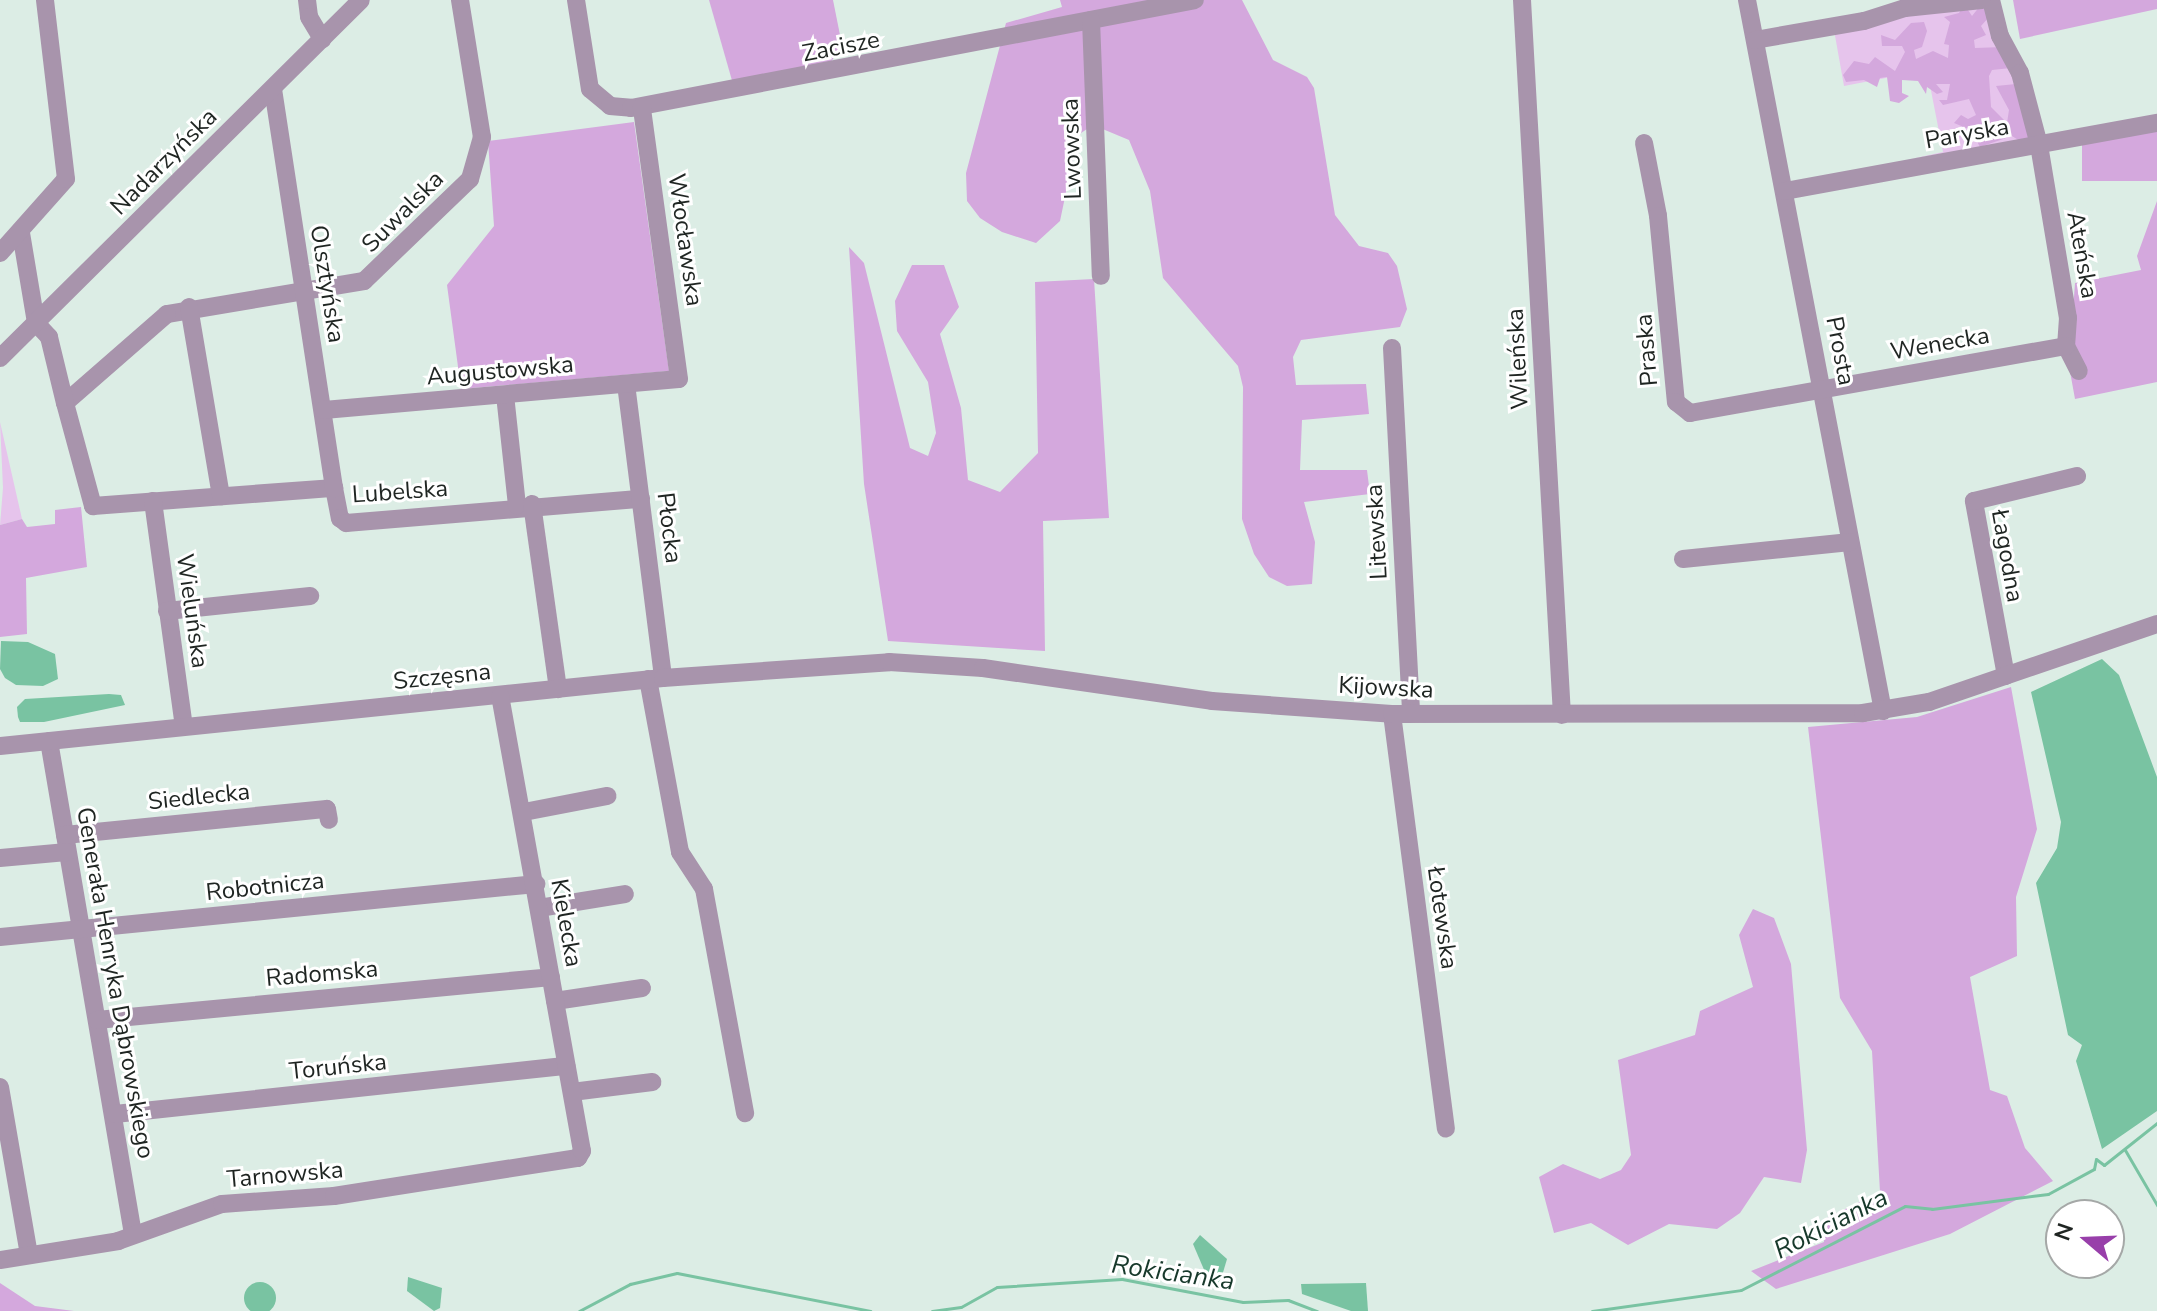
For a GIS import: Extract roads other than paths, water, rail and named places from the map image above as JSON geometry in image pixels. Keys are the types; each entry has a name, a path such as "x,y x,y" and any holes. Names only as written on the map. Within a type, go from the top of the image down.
{"street":[{"path":"0,253 66,179 45,0"},
{"path":"307,0 309,17 322,39"},
{"name":"Nadarzyńska","path":"0,358 361,0"},
{"name":"Suwalska","path":"189,307 355,285 372,277 476,169 482,137 460,0"},
{"name":"Zacisze","path":"576,0 590,89 610,106 642,108 1183,1"},
{"name":"Wileńska","path":"1522,0 1562,715"},
{"name":"Prosta","path":"1747,0 1883,711"},
{"path":"1755,40 1864,21 1905,8 1982,0"},
{"name":"Ateńska","path":"1991,0 2000,36 2020,73 2039,145 2068,318 2066,346 2079,371"},
{"name":"Lwowska","path":"1091,20 1101,276"},
{"name":"Olsztyńska","path":"273,89 334,488"},
{"name":"Włocławska","path":"642,108 679,379"},
{"name":"Paryska","path":"1785,191 2157,123"},
{"name":"Praska","path":"1644,143 1658,216 1676,402 1690,413 1823,390"},
{"path":"21,233 36,323 49,337 65,403 167,314 189,307 221,496"},
{"name":"Wenecka","path":"1823,390 2066,346"},
{"name":"Litewska","path":"1392,348 1401,714"},
{"name":"Augustowska","path":"324,410 679,379"},
{"name":"Płocka","path":"626,384 641,499 656,678 680,852 704,889 745,1113"},
{"path":"505,395 558,689"},
{"name":"Lubelska","path":"65,403 93,506 334,488 340,518 346,523 525,504 641,499"},
{"name":"Łagodna","path":"2006,676 1974,501 2077,476"},
{"name":"Wieluńska","path":"153,501 184,726"},
{"path":"1683,559 1850,542"},
{"path":"167,611 310,596"},
{"path":"1883,711 1929,702 2157,624"},
{"name":"Kijowska","path":"889,662 983,668 1212,701 1401,714 1883,711"},
{"name":"Szczęsna","path":"0,746 656,678 889,662"},
{"name":"Kielecka","path":"500,696 524,812 582,1151 578,1158"},
{"name":"Łotewska","path":"1401,714 1446,1129"},
{"name":"Generała Henryka Dąbrowskiego","path":"49,741 115,1114 133,1234"},
{"path":"524,812 607,796"},
{"name":"Siedlecka","path":"66,843 327,809 329,820"},
{"path":"0,858 66,843"},
{"name":"Robotnicza","path":"0,937 536,884"},
{"path":"539,908 625,894"},
{"name":"Radomska","path":"97,1020 551,977"},
{"path":"555,1001 642,988"},
{"name":"Toruńska","path":"115,1114 566,1066"},
{"path":"572,1092 652,1082"},
{"path":"0,1087 29,1255"},
{"name":"Tarnowska","path":"0,1260 133,1234 222,1204 334,1196 578,1158"}],"waterway":[{"name":"Rokicianka","path":"1592,1311 1741,1290 1905,1206 1932,1209 2048,1194 2094,1169 2096,1159 2104,1165 2157,1123"},
{"path":"2125,1150 2157,1205"},
{"name":"Rokicianka","path":"579,1311 630,1284 677,1273 870,1311"},
{"name":"Rokicianka","path":"932,1311 961,1307 997,1287 1122,1279 1243,1302 1288,1300 1317,1311"}]}
